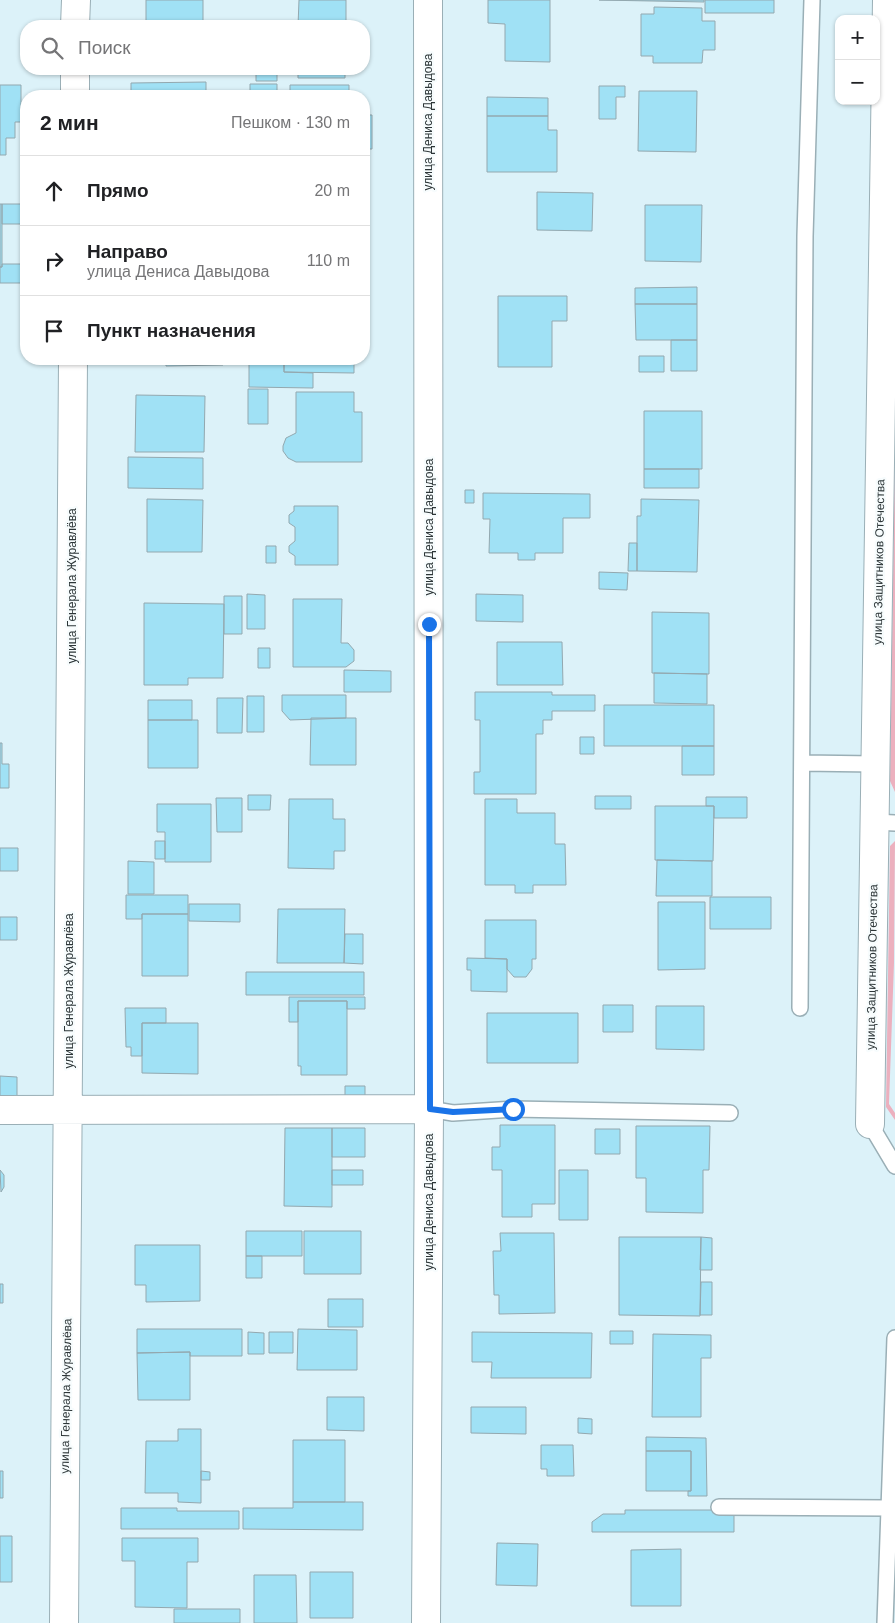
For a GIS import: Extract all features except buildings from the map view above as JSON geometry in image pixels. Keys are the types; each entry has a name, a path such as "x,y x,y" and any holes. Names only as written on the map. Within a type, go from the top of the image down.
{"street":[{"path":"75,20 76,0"},
{"name":"улица Дениса Давыдова","path":"426,1623 430,1109 428,0"},
{"name":"улица Защитников Отечества","path":"870,1124 885,823 876,764 888,407 891,50 887,0"},
{"path":"75,75 75,90"},
{"name":"улица Генерала Журавлёва","path":"64,1623 73,365"},
{"path":"0,1110 430,1109"}],"lane":[{"path":"800,1008 805,236 812,0"},
{"path":"802,763 876,764"},
{"path":"430,1109 453,1112 513,1109 730,1113"},
{"path":"870,1124 895,1166"},
{"path":"885,1623 895,1338"},
{"path":"719,1507 888,1508"}],"shaded area":[{"path":"895,448 895,792 890,781"},
{"path":"895,841 894,963 889,1104 895,1113 895,1120 886,1107 890,846"}],"route":[{"path":"429,624 430,1109 453,1112 513,1109"}]}
